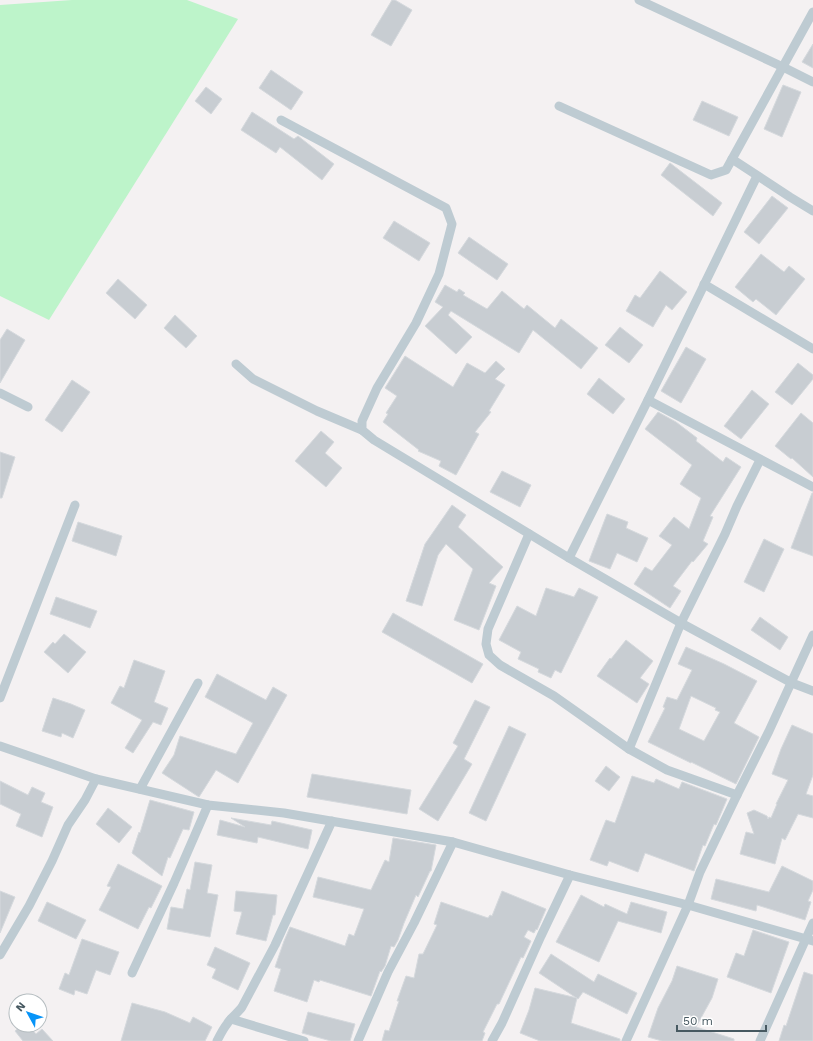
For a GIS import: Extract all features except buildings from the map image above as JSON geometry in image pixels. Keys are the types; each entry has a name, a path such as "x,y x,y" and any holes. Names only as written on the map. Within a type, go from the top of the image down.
{"street":[{"path":"639,0 813,82"},
{"path":"559,106 711,175 726,170 813,12"},
{"path":"280,120 446,208 452,224 439,274 416,323 377,388 362,421 362,430"},
{"path":"732,159 813,211"},
{"path":"568,558 648,400 757,176"},
{"path":"704,284 813,349"},
{"path":"236,364 253,379 362,430 374,440 568,558 681,623 792,682 813,691"},
{"path":"0,393 28,407"},
{"path":"648,400 813,488"},
{"path":"630,749 681,623 760,460"},
{"path":"0,698 75,505"},
{"path":"529,534 488,629 486,644 489,655 500,665 554,696 630,749 666,770 737,795"},
{"path":"626,1041 688,905 700,872 769,731 813,635"},
{"path":"140,789 198,683"},
{"path":"0,746 96,778 208,805 284,813 453,842 809,939"},
{"path":"0,955 29,906 52,861 68,825 85,800 96,778"},
{"path":"132,973 174,884 208,805"},
{"path":"217,1041 225,1025 238,1013 242,1007 275,945 332,821"},
{"path":"358,1041 388,972 414,923 453,842"},
{"path":"492,1041 502,1023 570,875"},
{"path":"760,1041 809,939 813,923"},
{"path":"230,1019 304,1041"}],"green space":[{"path":"72,0 187,0 238,19 49,320 0,296 0,5"}]}
